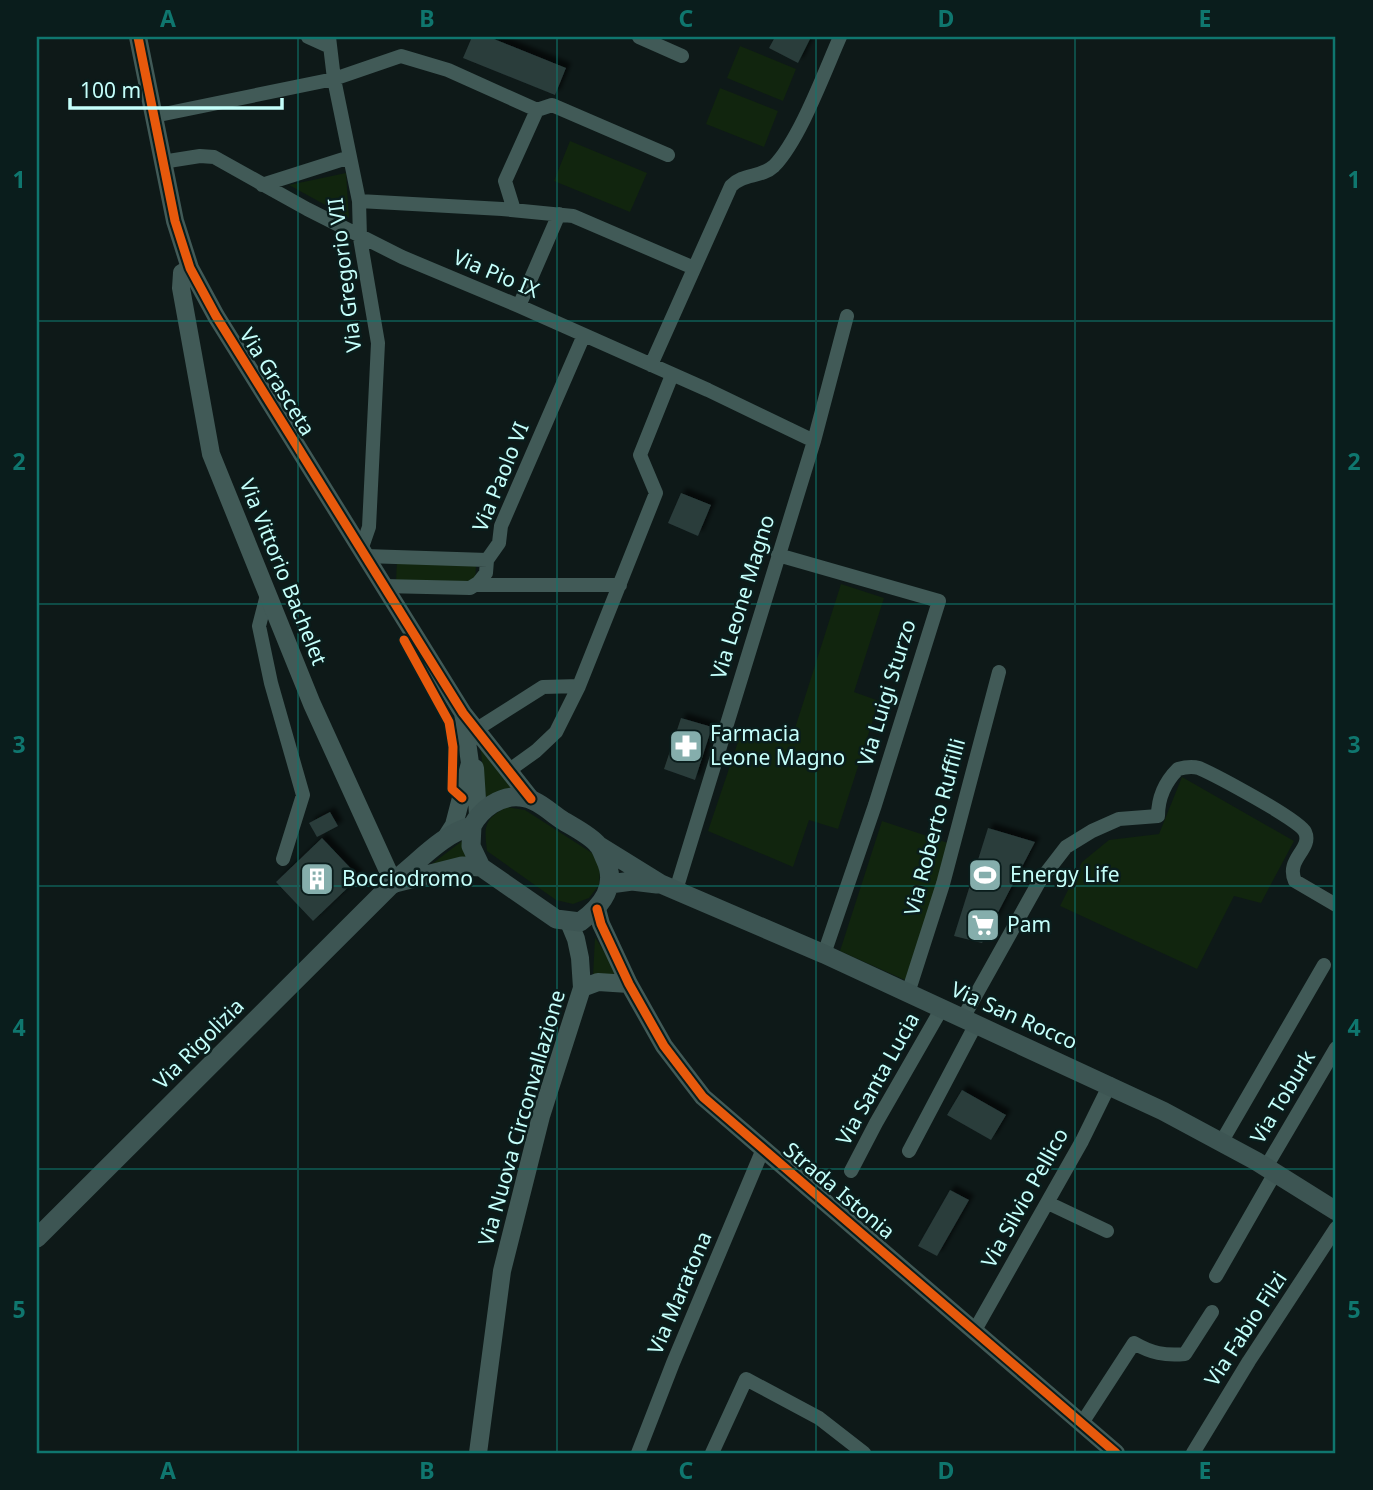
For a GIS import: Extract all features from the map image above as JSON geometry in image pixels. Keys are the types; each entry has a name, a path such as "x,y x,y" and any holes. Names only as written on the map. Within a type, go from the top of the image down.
{"main road":[{"path":"598,845 611,872 610,884 597,909 580,922 556,919 481,867 471,846 475,820 495,803 518,797 531,799 598,845 669,887"},
{"name":"Via Rigolizia","path":"37,1238 394,884 445,839 475,820"},
{"path":"394,884 462,866 481,867"},
{"path":"610,884 632,881 669,887"},
{"name":"Via San Rocco","path":"669,887 1110,1084 1222,1141 1336,1211"}],"street":[{"name":"Via Grasceta","path":"138,37 175,221 190,268 216,316 463,713"},
{"path":"308,37 329,42"},
{"path":"639,37 682,56"},
{"path":"651,365 731,186 737,179 771,169 788,150 840,37"},
{"name":"Via Gregorio VII","path":"329,42 359,201 360,238 378,343 369,527 363,553"},
{"path":"154,116 334,79 401,56 448,70 537,110 552,105 668,155"},
{"path":"514,210 505,181 537,110"},
{"name":"Via Pio IX","path":"162,162 200,156 214,157 360,238 673,374 814,441"},
{"path":"262,185 350,157"},
{"path":"359,201 573,216 694,268"},
{"path":"519,306 559,214"},
{"name":"Via Vittorio Bachelet","path":"190,268 182,273 181,288 211,454 312,704 394,884"},
{"name":"Via Leone Magno","path":"669,887 814,441 847,316"},
{"name":"Via Paolo VI","path":"363,553 487,560 499,543 501,526 584,335"},
{"path":"508,771 536,751 556,732 579,686 656,493 640,455 673,374"},
{"name":"Via Luigi Sturzo","path":"778,555 939,601 875,805 824,954"},
{"path":"383,586 470,588 486,573 487,560"},
{"path":"475,585 620,585"},
{"path":"267,595 259,626 271,683 303,794 283,859"},
{"name":"Via Roberto Ruffilli","path":"908,993 943,884 999,672"},
{"path":"477,729 543,687 579,686"},
{"path":"463,713 531,799"},
{"path":"463,713 469,752 476,770 475,820"},
{"path":"445,839 454,825 467,779 469,752"},
{"path":"909,1150 969,1021 1040,882 1066,848 1092,831 1119,819 1158,816 1158,803 1170,778 1178,769 1197,767 1302,827 1307,834 1306,843 1293,865 1291,874 1294,881 1336,905"},
{"name":"Strada Istonia","path":"597,909 628,984 664,1046 703,1097 1116,1453"},
{"name":"Via Nuova Circonvallazione","path":"478,1453 502,1271 541,1116 582,988 580,958 569,922"},
{"path":"1222,1141 1324,965"},
{"path":"582,988 598,982 628,984"},
{"name":"Via Santa Lucia","path":"852,1171 876,1123 942,1009"},
{"name":"Via Toburk","path":"1216,1276 1336,1048"},
{"name":"Via Silvio Pellico","path":"975,1330 1048,1203 1110,1084"},
{"name":"Via Maratona","path":"638,1453 763,1149"},
{"path":"1048,1203 1107,1231"},
{"name":"Via Fabio Filzi","path":"1193,1453 1336,1228"},
{"path":"1082,1423 1133,1343 1151,1353 1173,1356 1185,1354 1212,1312"},
{"path":"712,1453 746,1379 819,1418 864,1453"}],"green space":[{"path":"740,46 796,69 783,101 727,78"},
{"path":"720,88 778,111 764,147 706,124"},
{"path":"570,141 647,173 630,212 554,181"},
{"path":"346,173 349,218 289,185"},
{"path":"397,560 476,565 475,585 396,582"},
{"path":"841,584 884,598 854,692 879,701 838,829 809,820 793,867 708,831 742,730 790,744"},
{"path":"480,743 516,788 486,799"},
{"path":"1182,777 1294,841 1261,903 1234,896 1197,969 1060,906 1082,862 1109,840 1159,834"},
{"path":"507,807 525,810 592,853 600,868 599,885 589,898 573,904 556,900 487,851 487,824 494,815"},
{"path":"882,821 951,844 905,980 840,951"},
{"path":"466,838 471,860 424,870"},
{"path":"595,937 619,976 593,977"}],"building":[{"path":"472,37 489,37 566,68 555,95 463,58"},
{"path":"775,37 811,37 798,63 769,48"},
{"path":"681,493 711,505 698,536 668,523"},
{"path":"681,718 712,727 695,780 664,769"},
{"path":"330,812 338,826 317,837 309,823"},
{"path":"988,828 1035,842 982,943 954,936"},
{"name":"Bocciodromo","path":"322,838 359,877 313,921 276,882"},
{"path":"962,1090 1006,1115 991,1140 947,1115"},
{"path":"950,1190 969,1200 937,1256 918,1246"}],"cycle path":[{"path":"138,37 175,221 190,268 216,316 463,713 531,799"},
{"path":"404,640 449,722 453,747 452,789 462,798"},
{"path":"597,909 601,924 629,984 664,1046 703,1097 1116,1453"}],"place":[{"name":"Farmacia Leone Magno","path":"686,746"},
{"name":"Energy Life","path":"985,875"},
{"name":"Bocciodromo","path":"317,879"},
{"name":"Pam","path":"983,925"}]}
